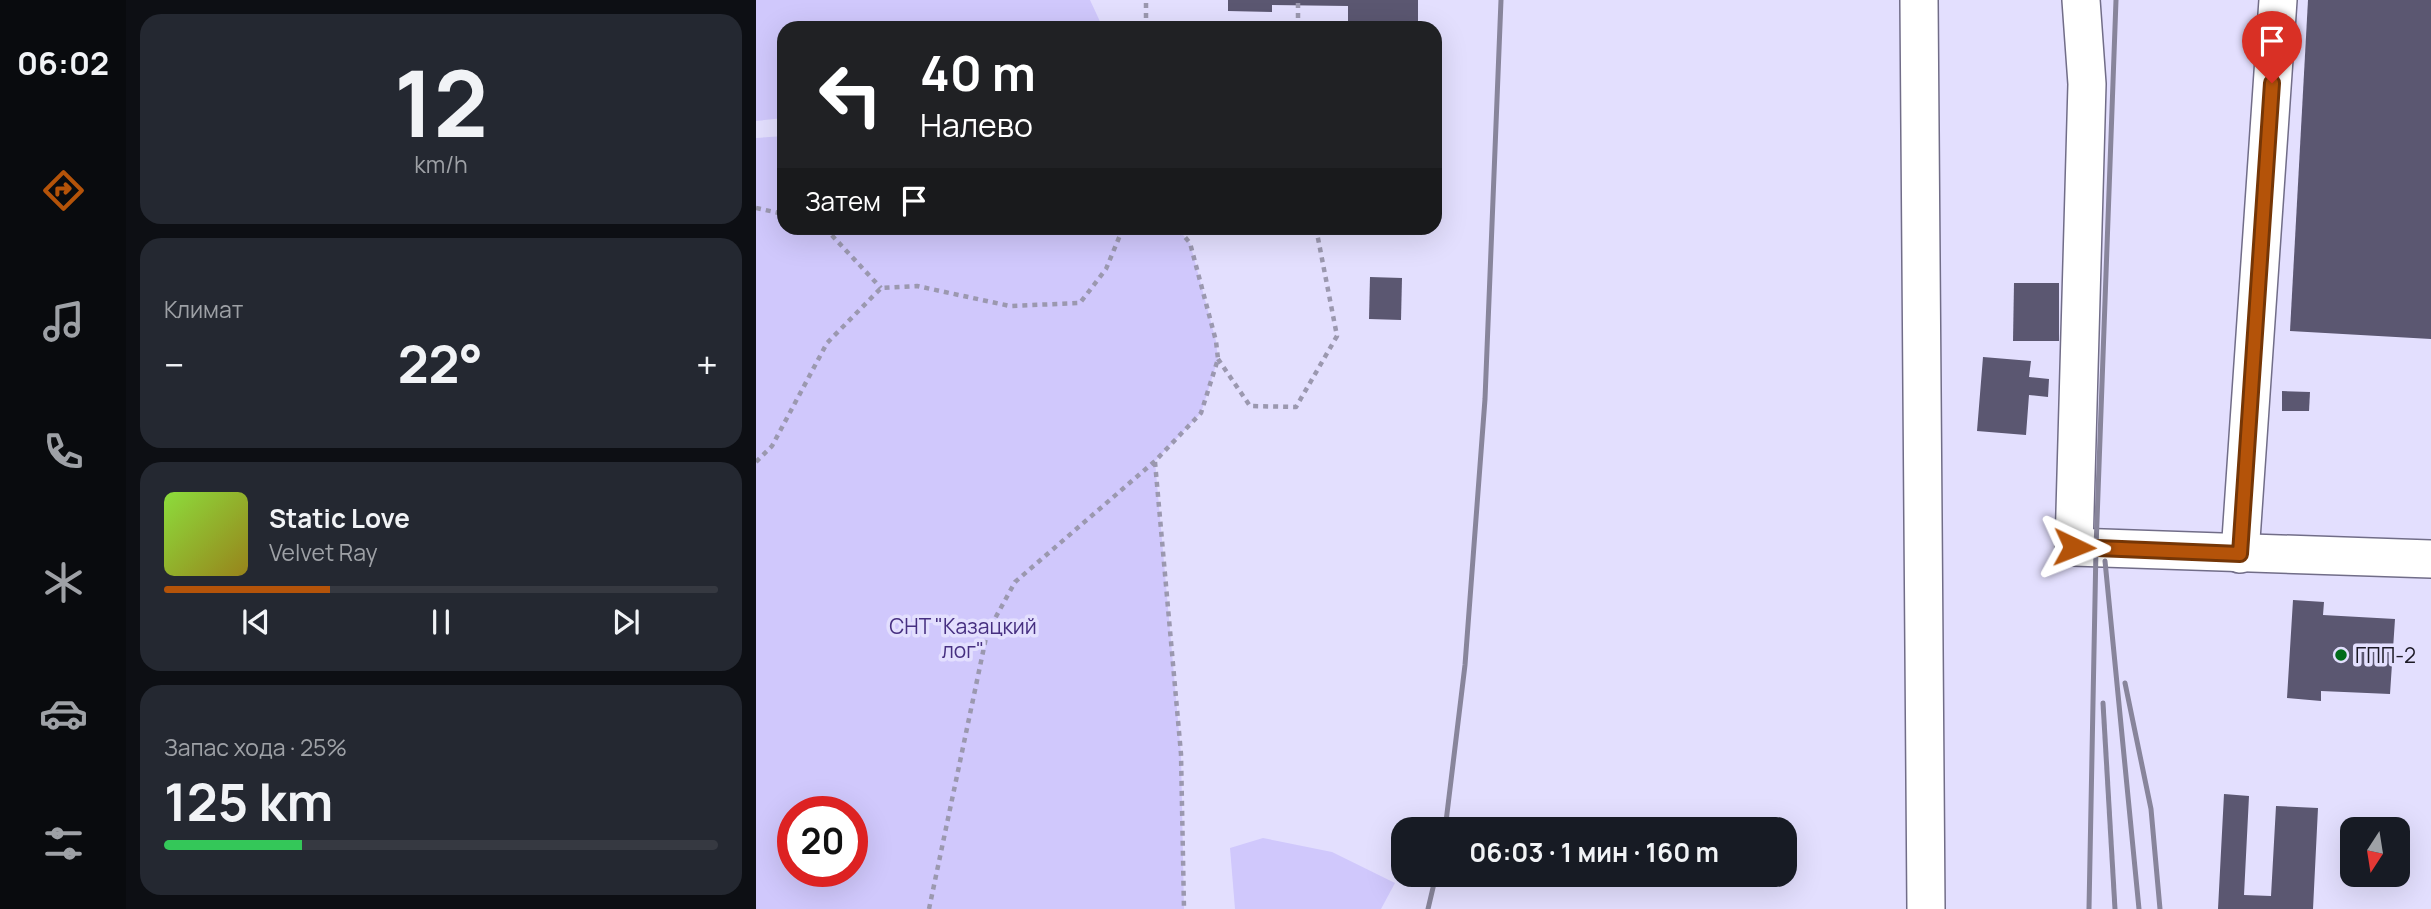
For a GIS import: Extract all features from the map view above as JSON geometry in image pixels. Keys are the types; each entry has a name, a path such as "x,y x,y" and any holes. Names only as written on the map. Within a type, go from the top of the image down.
{"street":[{"path":"1919,0 1926,909"},
{"path":"2081,0 2087,84 2074,547 2431,559"},
{"path":"2240,554 2278,0"}],"path":[{"path":"1146,0 1146,21"},
{"path":"1298,0 1298,21"},
{"path":"756,208 777,212"},
{"path":"832,235 881,288"},
{"path":"756,462 772,446 827,342 881,288 917,286 1010,306 1080,303 1107,269 1121,235"},
{"path":"929,909 988,633 1015,582 1155,461 1201,413 1218,359 1216,341 1190,243 1183,235"},
{"path":"1218,359 1250,406 1297,407 1337,336 1317,235"},
{"path":"1155,461 1181,754 1184,909"}],"green space":[{"path":"756,0 1090,0 1100,21 777,21 777,119 756,121"},
{"name":"СНТ \"Казацкий лог\"","path":"777,136 777,235 1183,235 1190,243 1216,341 1218,359 1201,413 1155,461 1181,754 1184,909 756,909 756,138"},
{"path":"1263,838 1332,852 1391,881 1393,887 1381,909 1235,909 1230,848"}],"building":[{"path":"1228,0 1418,0 1418,21 1348,21 1348,6 1272,5 1272,12 1228,11"},
{"path":"2308,0 2431,0 2431,339 2290,331"},
{"path":"1370,277 1402,278 1401,320 1369,319"},
{"path":"2014,283 2059,283 2059,341 2013,341"},
{"path":"1983,357 2031,361 2029,377 2049,379 2048,397 2029,395 2026,435 1977,431"},
{"path":"2282,391 2310,392 2309,411 2282,411"},
{"name":"ГПП-2","path":"2293,600 2324,602 2323,615 2395,619 2390,694 2321,691 2321,701 2287,698"},
{"path":"2224,794 2249,796 2244,895 2271,896 2276,806 2318,808 2313,909 2218,909"}],"railway":[{"path":"1447,817 1465,665 1485,399 1501,0"},
{"path":"2089,909 2096,548 2116,0"},
{"path":"2105,561 2139,909"},
{"path":"2125,683 2151,809 2160,909"},
{"path":"2103,703 2115,909"},
{"path":"1428,909 1433,887"}],"place":[{"name":"ГПП-2","path":"2341,655"}],"route":[{"path":"2074,547 2240,554 2272,83"}]}
